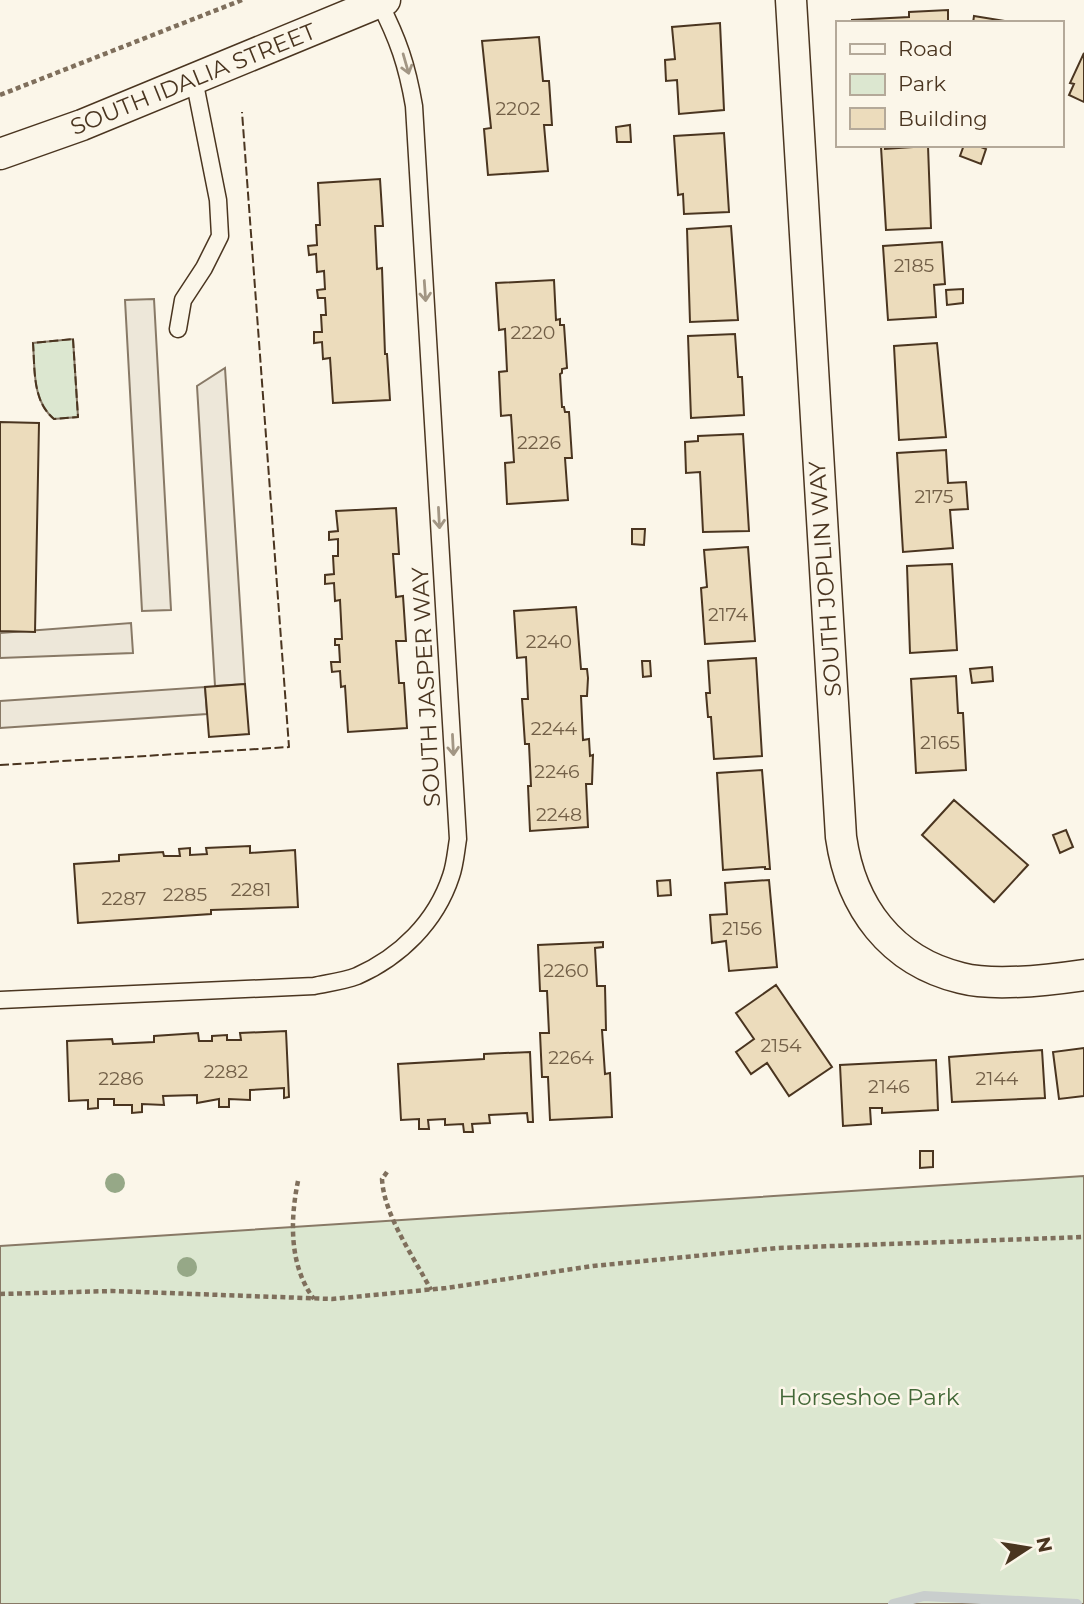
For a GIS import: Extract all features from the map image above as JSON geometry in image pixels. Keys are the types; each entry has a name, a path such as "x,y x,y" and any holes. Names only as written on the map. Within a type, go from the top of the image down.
{"street":[{"name":"SOUTH JOPLIN WAY","path":"791,0 845,862 858,897 878,928 895,946 927,966 962,979 986,982 1084,975"},
{"name":"SOUTH IDALIA STREET","path":"0,154 45,140 382,1"}],"lane":[{"name":"SOUTH JASPER WAY","path":"0,1000 314,986 354,977 387,961 418,934 439,904 451,875 458,839 414,106 400,43 382,1"},
{"path":"178,329 183,300 204,268 220,236 218,200 194,79"}],"path":[{"path":"0,95 242,0"},
{"path":"387,1172 382,1179 390,1213 432,1290"},
{"path":"299,1181 293,1215 298,1273 314,1299"},
{"path":"0,1294 112,1291 314,1299 372,1297 593,1266 777,1248 1084,1237"}],"green space":[{"path":"73,339 78,417 54,419 47,412 38,394 33,343"},
{"name":"Horseshoe Park","path":"1084,1176 1084,1604 0,1604 0,1246"}],"shaded area":[{"path":"154,299 171,610 142,611 125,300"},
{"path":"225,368 245,684 215,686 197,386"},
{"path":"131,623 133,653 0,658 0,633"},
{"path":"205,687 207,714 0,728 0,701"}],"building":[{"path":"948,10 948,21 852,21 909,17 909,12"},
{"path":"974,16 1005,21 973,21"},
{"path":"720,23 724,110 679,114 677,80 666,81 665,60 675,59 672,27"},
{"path":"539,37 543,81 549,81 552,125 544,125 548,171 488,175 484,129 491,128 482,41"},
{"path":"1084,53 1084,102 1069,95 1074,84 1070,83"},
{"path":"630,125 631,142 617,142 616,127"},
{"path":"724,133 729,212 684,214 683,194 678,195 674,136"},
{"path":"881,147 928,147 931,228 886,230"},
{"path":"963,147 986,149 981,164 960,156"},
{"path":"380,179 383,226 375,226 377,269 382,268 385,354 390,400 333,403 330,358 323,359 322,342 314,343 314,332 322,332 321,315 326,315 325,298 318,298 317,290 325,289 324,271 317,272 316,254 309,255 308,246 317,245 316,225 320,225 318,183"},
{"path":"731,226 738,320 690,322 687,229"},
{"path":"942,242 945,284 934,285 936,317 888,320 883,246"},
{"path":"554,280 556,320 560,319 560,325 564,325 567,368 562,369 560,374 562,407 565,412 569,412 572,458 565,458 568,500 507,504 505,463 514,462 511,415 501,416 499,372 507,371 505,329 499,330 496,283"},
{"path":"963,289 963,303 947,305 946,290"},
{"path":"735,334 738,377 742,377 744,415 691,418 688,336"},
{"path":"937,343 946,437 899,440 894,346"},
{"path":"0,422 39,423 35,632 0,631"},
{"path":"743,434 749,531 703,532 700,472 686,473 685,442 698,441 698,436"},
{"path":"946,450 948,483 966,482 968,509 950,510 953,548 903,552 897,453"},
{"path":"396,508 399,554 393,554 396,597 403,596 406,641 396,641 399,683 404,683 407,728 348,732 345,686 341,687 340,671 332,672 331,662 340,662 339,645 335,645 335,639 342,639 340,600 335,601 334,583 325,584 325,575 334,574 333,556 338,556 338,539 329,540 329,532 338,531 336,511"},
{"path":"632,529 645,529 644,545 632,544"},
{"path":"748,547 755,641 705,644 701,588 707,587 704,550"},
{"path":"952,564 957,650 910,653 907,566"},
{"path":"576,607 581,669 587,669 588,678 587,696 581,696 583,740 589,739 590,756 593,755 592,784 586,784 588,827 530,831 529,744 525,744 522,699 528,699 526,657 517,658 514,611"},
{"path":"756,658 762,756 714,759 706,693 710,693 708,661"},
{"path":"642,661 650,661 651,676 643,677"},
{"path":"992,667 993,681 972,683 970,669"},
{"path":"956,676 958,713 963,713 966,770 916,773 911,679"},
{"path":"245,684 249,734 209,737 205,687"},
{"path":"762,770 770,869 765,867 723,870 717,773"},
{"path":"954,800 1028,865 994,902 922,835"},
{"path":"1066,830 1073,847 1060,853 1053,835"},
{"path":"250,846 250,853 295,850 298,907 211,910 211,914 78,923 74,864 119,861 119,855 163,852 164,856 180,856 179,849 190,848 190,855 207,854 206,848"},
{"path":"670,880 671,895 658,896 657,881"},
{"path":"769,880 777,967 729,971 726,941 712,943 710,915 727,914 725,883"},
{"path":"603,942 603,947 595,948 597,986 605,986 606,1030 602,1030 605,1074 610,1073 612,1117 550,1120 548,1077 542,1077 540,1033 549,1033 547,991 540,991 538,945"},
{"path":"776,985 832,1067 789,1096 767,1063 751,1074 736,1052 754,1039 736,1013"},
{"path":"286,1031 289,1097 284,1098 284,1088 250,1090 250,1100 229,1099 229,1107 219,1107 219,1099 197,1103 197,1095 163,1096 164,1105 142,1104 142,1112 132,1113 132,1105 114,1105 114,1099 98,1099 98,1108 88,1109 88,1100 69,1101 67,1041 112,1039 113,1044 154,1042 154,1036 198,1033 199,1041 212,1041 212,1036 227,1035 227,1040 241,1040 240,1033"},
{"path":"1084,1048 1084,1096 1059,1099 1053,1052"},
{"path":"1042,1050 1045,1098 952,1102 949,1057"},
{"path":"530,1052 533,1122 528,1122 527,1113 489,1115 490,1123 472,1124 473,1132 464,1132 463,1124 445,1125 445,1119 428,1120 429,1129 419,1129 419,1119 401,1120 398,1064 484,1059 484,1054"},
{"path":"936,1060 938,1110 882,1113 882,1108 870,1108 871,1124 843,1126 840,1065"},
{"path":"920,1151 933,1151 933,1167 920,1168"}],"waterway":[{"path":"893,1604 924,1596 1077,1604"}],"fence":[{"path":"0,765 289,747 242,112"},
{"path":"73,339 78,417 54,419 47,412 38,394 33,343 73,339"}]}
